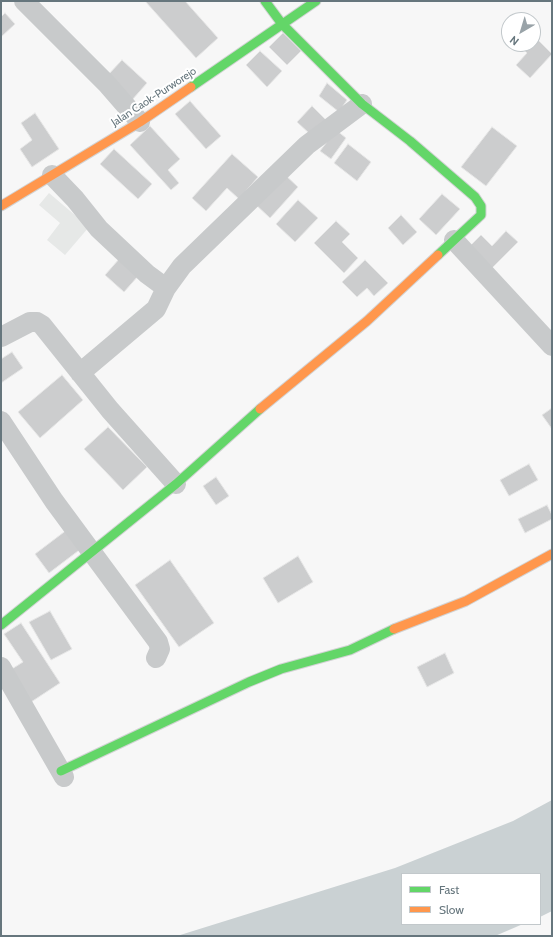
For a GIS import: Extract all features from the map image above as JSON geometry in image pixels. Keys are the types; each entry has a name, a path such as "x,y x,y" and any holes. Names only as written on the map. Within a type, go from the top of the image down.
{"street":[{"path":"24,1 107,84 140,122"},
{"path":"1,625 176,484 274,396 367,321 476,221 481,214 481,206 475,197 410,141 362,104 282,24 265,1"},
{"name":"Jalan Caok-Purworejo","path":"1,206 140,122 316,1"},
{"path":"80,372 156,309 166,288 182,266 307,145 362,104"},
{"path":"52,175 75,199 99,230 147,274 166,288"},
{"path":"454,240 552,346"},
{"path":"1,337 30,322 37,322 42,325 110,410 176,484"},
{"path":"1,421 54,501 158,642 160,650 156,658"},
{"path":"1,667 62,774 249,682 281,669 350,650 404,624 466,601 552,554"}],"shaded area":[{"path":"49,193 89,227 65,255 47,240 60,223 39,205"},
{"path":"552,800 552,911 541,916 541,873 401,873 401,925 521,925 495,936 177,936 395,868 513,821"}],"building":[{"path":"145,1 185,1 218,38 196,58"},
{"path":"5,13 15,24 1,37 1,17"},
{"path":"283,33 301,51 287,65 269,47"},
{"path":"541,43 552,54 530,78 516,65 527,53 526,52 541,52"},
{"path":"260,51 282,71 267,87 246,65"},
{"path":"122,60 147,83 132,100 107,76"},
{"path":"327,83 347,100 339,112 319,96"},
{"path":"190,101 221,136 206,149 175,114"},
{"path":"312,106 326,120 311,135 297,122"},
{"path":"35,113 59,149 32,167 20,149 32,140 21,123"},
{"path":"150,126 180,159 168,170 179,183 171,190 130,145"},
{"path":"492,127 517,146 486,186 461,167"},
{"path":"336,130 346,138 331,159 320,151"},
{"path":"348,144 371,162 357,181 334,163"},
{"path":"114,149 152,184 138,199 100,164"},
{"path":"232,154 258,177 239,199 227,188 206,211 192,198"},
{"path":"282,172 298,187 270,218 254,203"},
{"path":"442,194 460,209 436,235 419,219"},
{"path":"298,200 318,218 295,242 276,224"},
{"path":"401,215 417,232 403,245 388,228"},
{"path":"336,221 350,234 342,242 358,258 344,273 314,243"},
{"path":"506,231 518,242 489,271 467,249 481,235 492,246"},
{"path":"120,258 139,275 124,292 105,275"},
{"path":"365,260 388,283 374,296 367,288 357,297 342,282"},
{"path":"12,352 23,368 1,383 1,359"},
{"path":"62,375 83,400 40,438 18,412"},
{"path":"552,408 552,429 542,415"},
{"path":"108,427 147,467 123,490 84,449"},
{"path":"529,464 538,480 509,496 500,480"},
{"path":"216,477 229,496 216,505 203,486"},
{"path":"547,505 552,515 552,519 525,533 518,519"},
{"path":"68,529 82,548 49,573 35,554"},
{"path":"298,556 313,582 278,603 263,578"},
{"path":"170,560 214,623 179,647 135,585"},
{"path":"50,611 72,649 51,660 29,622"},
{"path":"21,623 60,683 28,704 7,672 23,662 4,634"},
{"path":"445,653 454,673 427,687 417,667"}],"traffic: fast":[{"path":"265,1 282,24 362,104 410,141 475,197 481,206 481,215 438,255"},
{"path":"191,87 316,1"},
{"path":"1,625 176,484 260,409"},
{"path":"61,771 249,682 281,669 350,650 394,629"}],"traffic: slow":[{"path":"1,206 140,122 191,87"},
{"path":"260,409 367,321 438,255"},
{"path":"394,629 466,601 552,554"}]}
